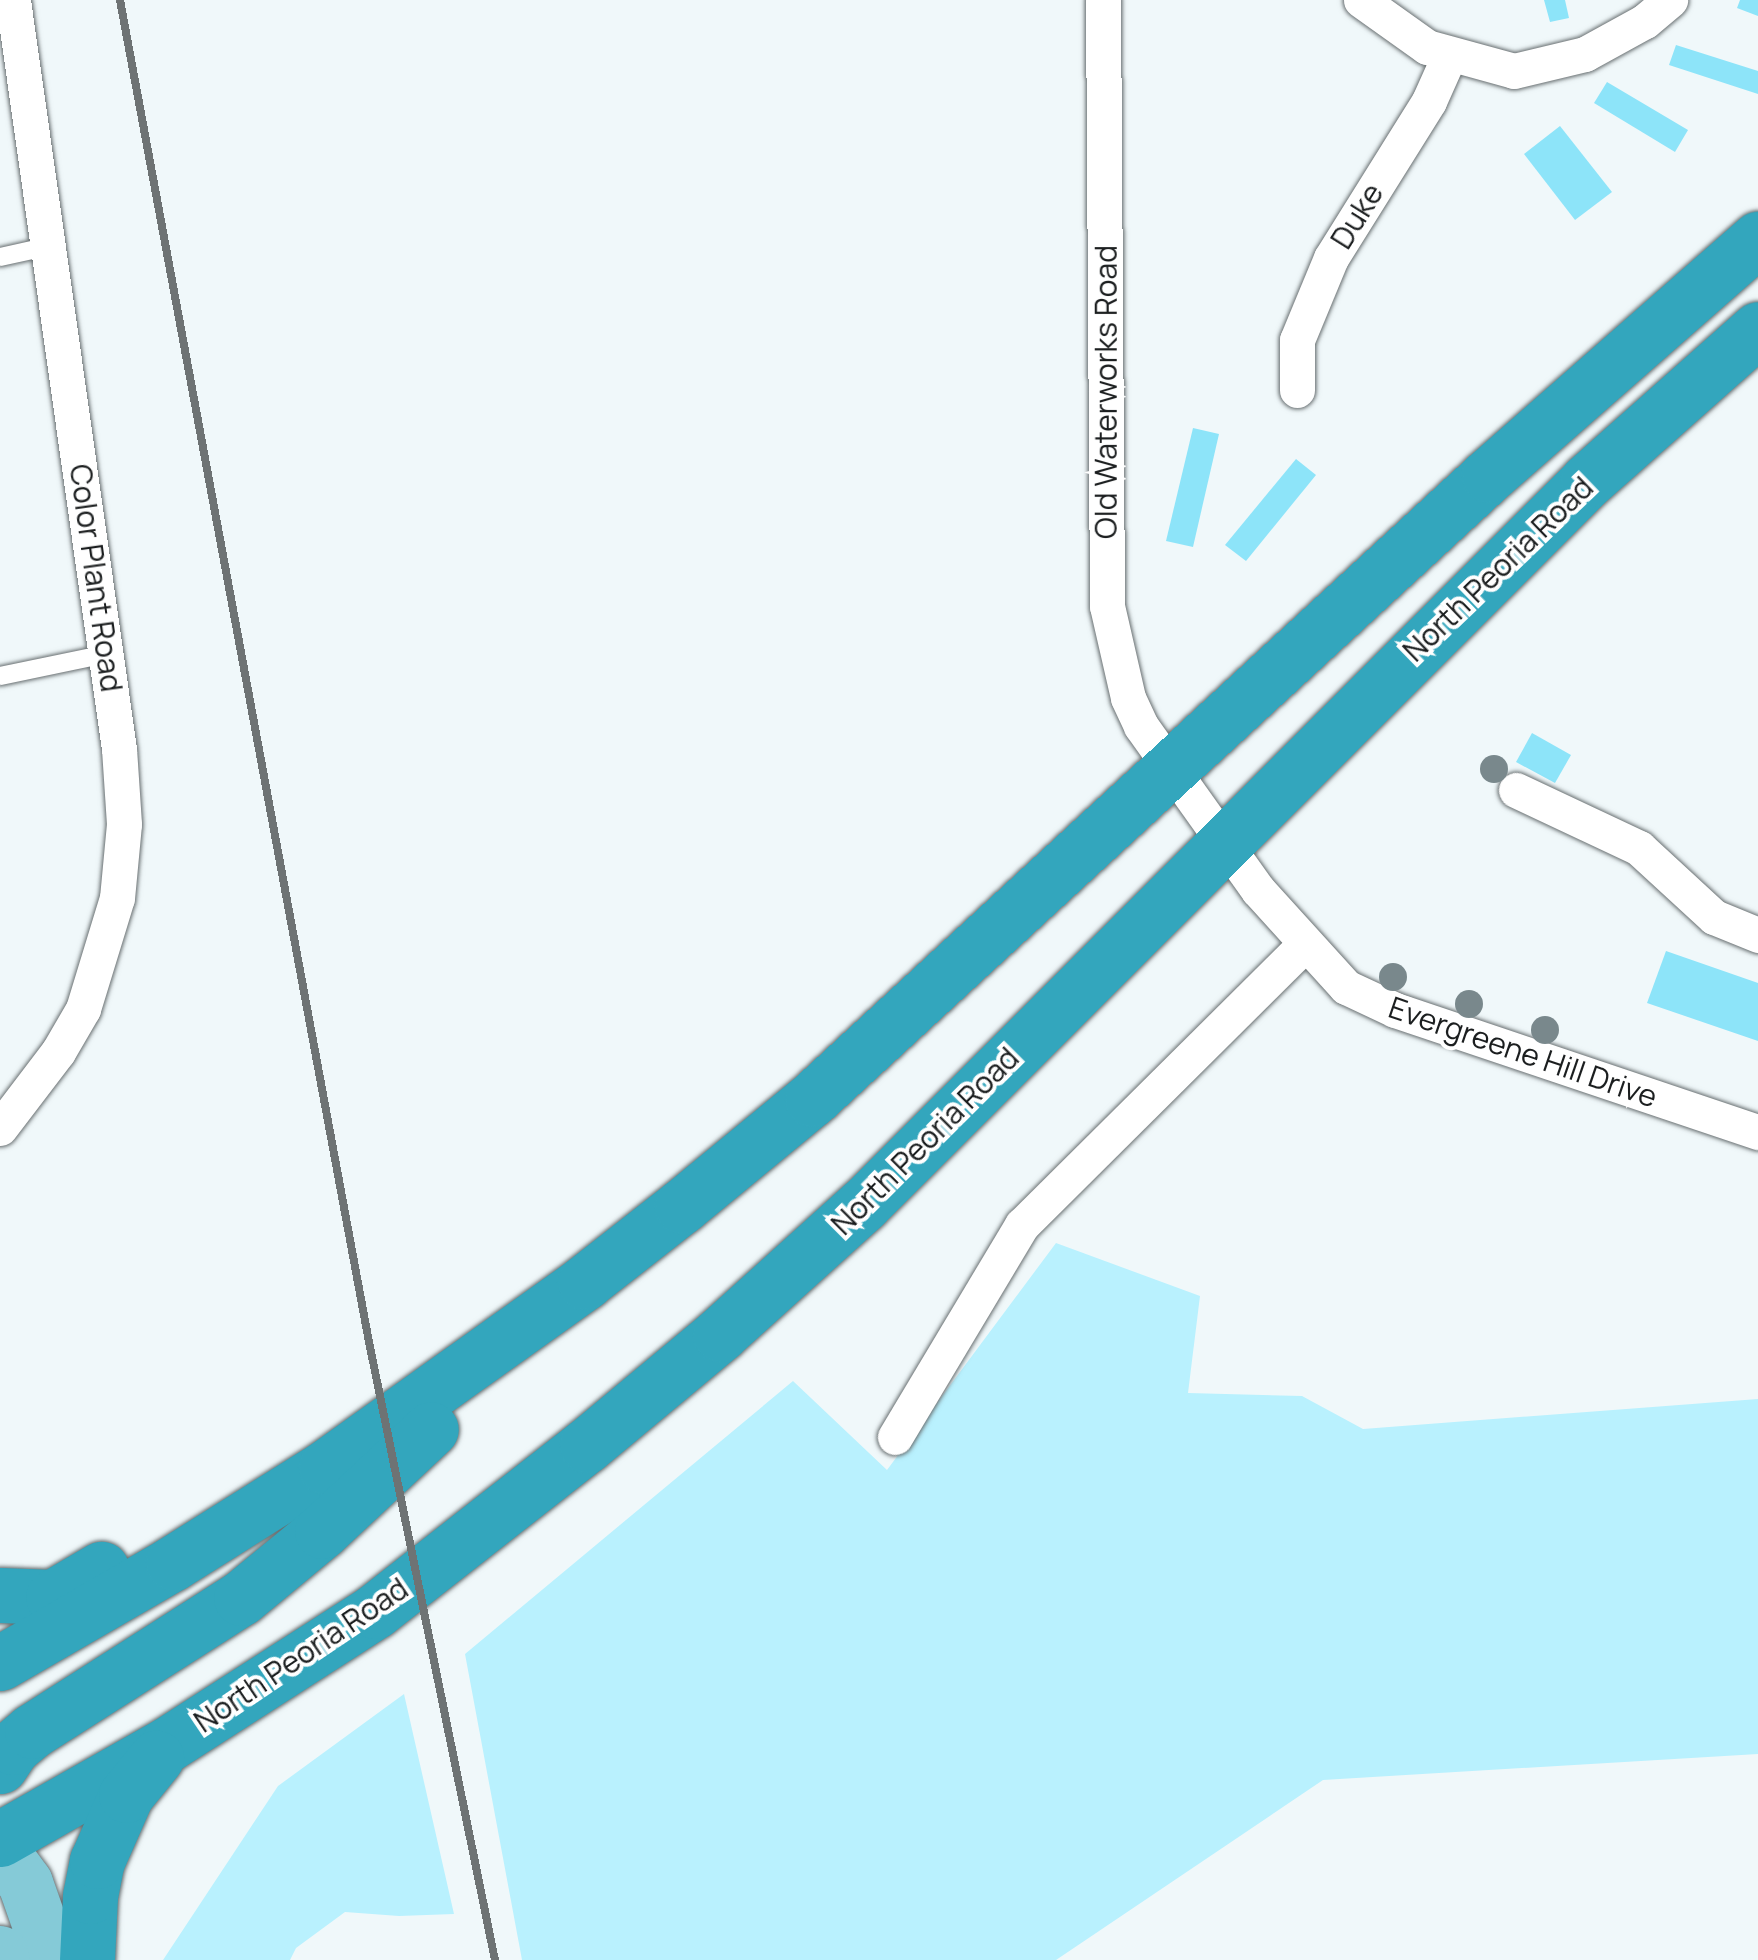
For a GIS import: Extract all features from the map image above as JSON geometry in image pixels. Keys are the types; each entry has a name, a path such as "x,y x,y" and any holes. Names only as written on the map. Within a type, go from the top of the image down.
{"highway":[{"path":"0,1663 276,1500 585,1282 812,1099 1490,475 1758,239"},
{"name":"North Peoria Road","path":"0,1839 168,1744 375,1610 720,1334 863,1205 1588,480 1758,329"},
{"path":"0,1766 12,1747 32,1732 188,1634 322,1531 585,1282"},
{"path":"0,1594 53,1596 222,1500 276,1500"},
{"path":"87,1960 90,1896 106,1836 126,1795 168,1744"}],"main road":[{"path":"0,1849 25,1883 52,1960"},
{"path":"0,1953 2,1960"}],"street":[{"name":"Color Plant Road","path":"0,1128 58,1052 83,1009 117,898 124,824 106,654 13,0"},
{"name":"Old Waterworks Road","path":"1104,0 1107,606 1128,698 1141,726 1174,768"},
{"path":"1361,0 1427,48 1514,71 1585,54 1645,20 1670,0"},
{"name":"Duke","path":"1297,390 1297,340 1331,258 1429,101 1450,54"},
{"path":"1174,768 1224,840"},
{"path":"1516,790 1638,848 1714,917 1758,935"},
{"name":"Evergreene Hill Drive","path":"1224,840 1304,945 1346,987 1395,1010 1758,1132"},
{"path":"895,1437 1022,1226 1304,945"}],"lane":[{"path":"0,257 50,246"},
{"path":"0,676 106,654"}],"shaded area":[{"path":"1056,1243 1200,1296 1188,1393 1302,1396 1363,1429 1758,1399 1758,1754 1323,1780 1056,1960 522,1960 465,1654 793,1381 887,1470"},
{"path":"404,1694 454,1914 399,1916 345,1912 296,1948 290,1960 163,1960 278,1786"}],"building":[{"path":"1544,0 1565,0 1569,18 1550,22"},
{"path":"1740,0 1758,0 1758,16 1737,8"},
{"path":"1676,45 1758,71 1758,94 1669,65"},
{"path":"1607,82 1688,130 1675,152 1594,103"},
{"path":"1560,126 1612,192 1575,220 1524,154"},
{"path":"1193,428 1219,434 1193,547 1166,541"},
{"path":"1296,459 1316,475 1246,561 1225,545"},
{"path":"1532,733 1571,755 1555,783 1516,762"},
{"path":"1666,951 1758,983 1758,1041 1647,1003"}],"railway":[{"path":"120,0 369,1342 495,1960"}]}
